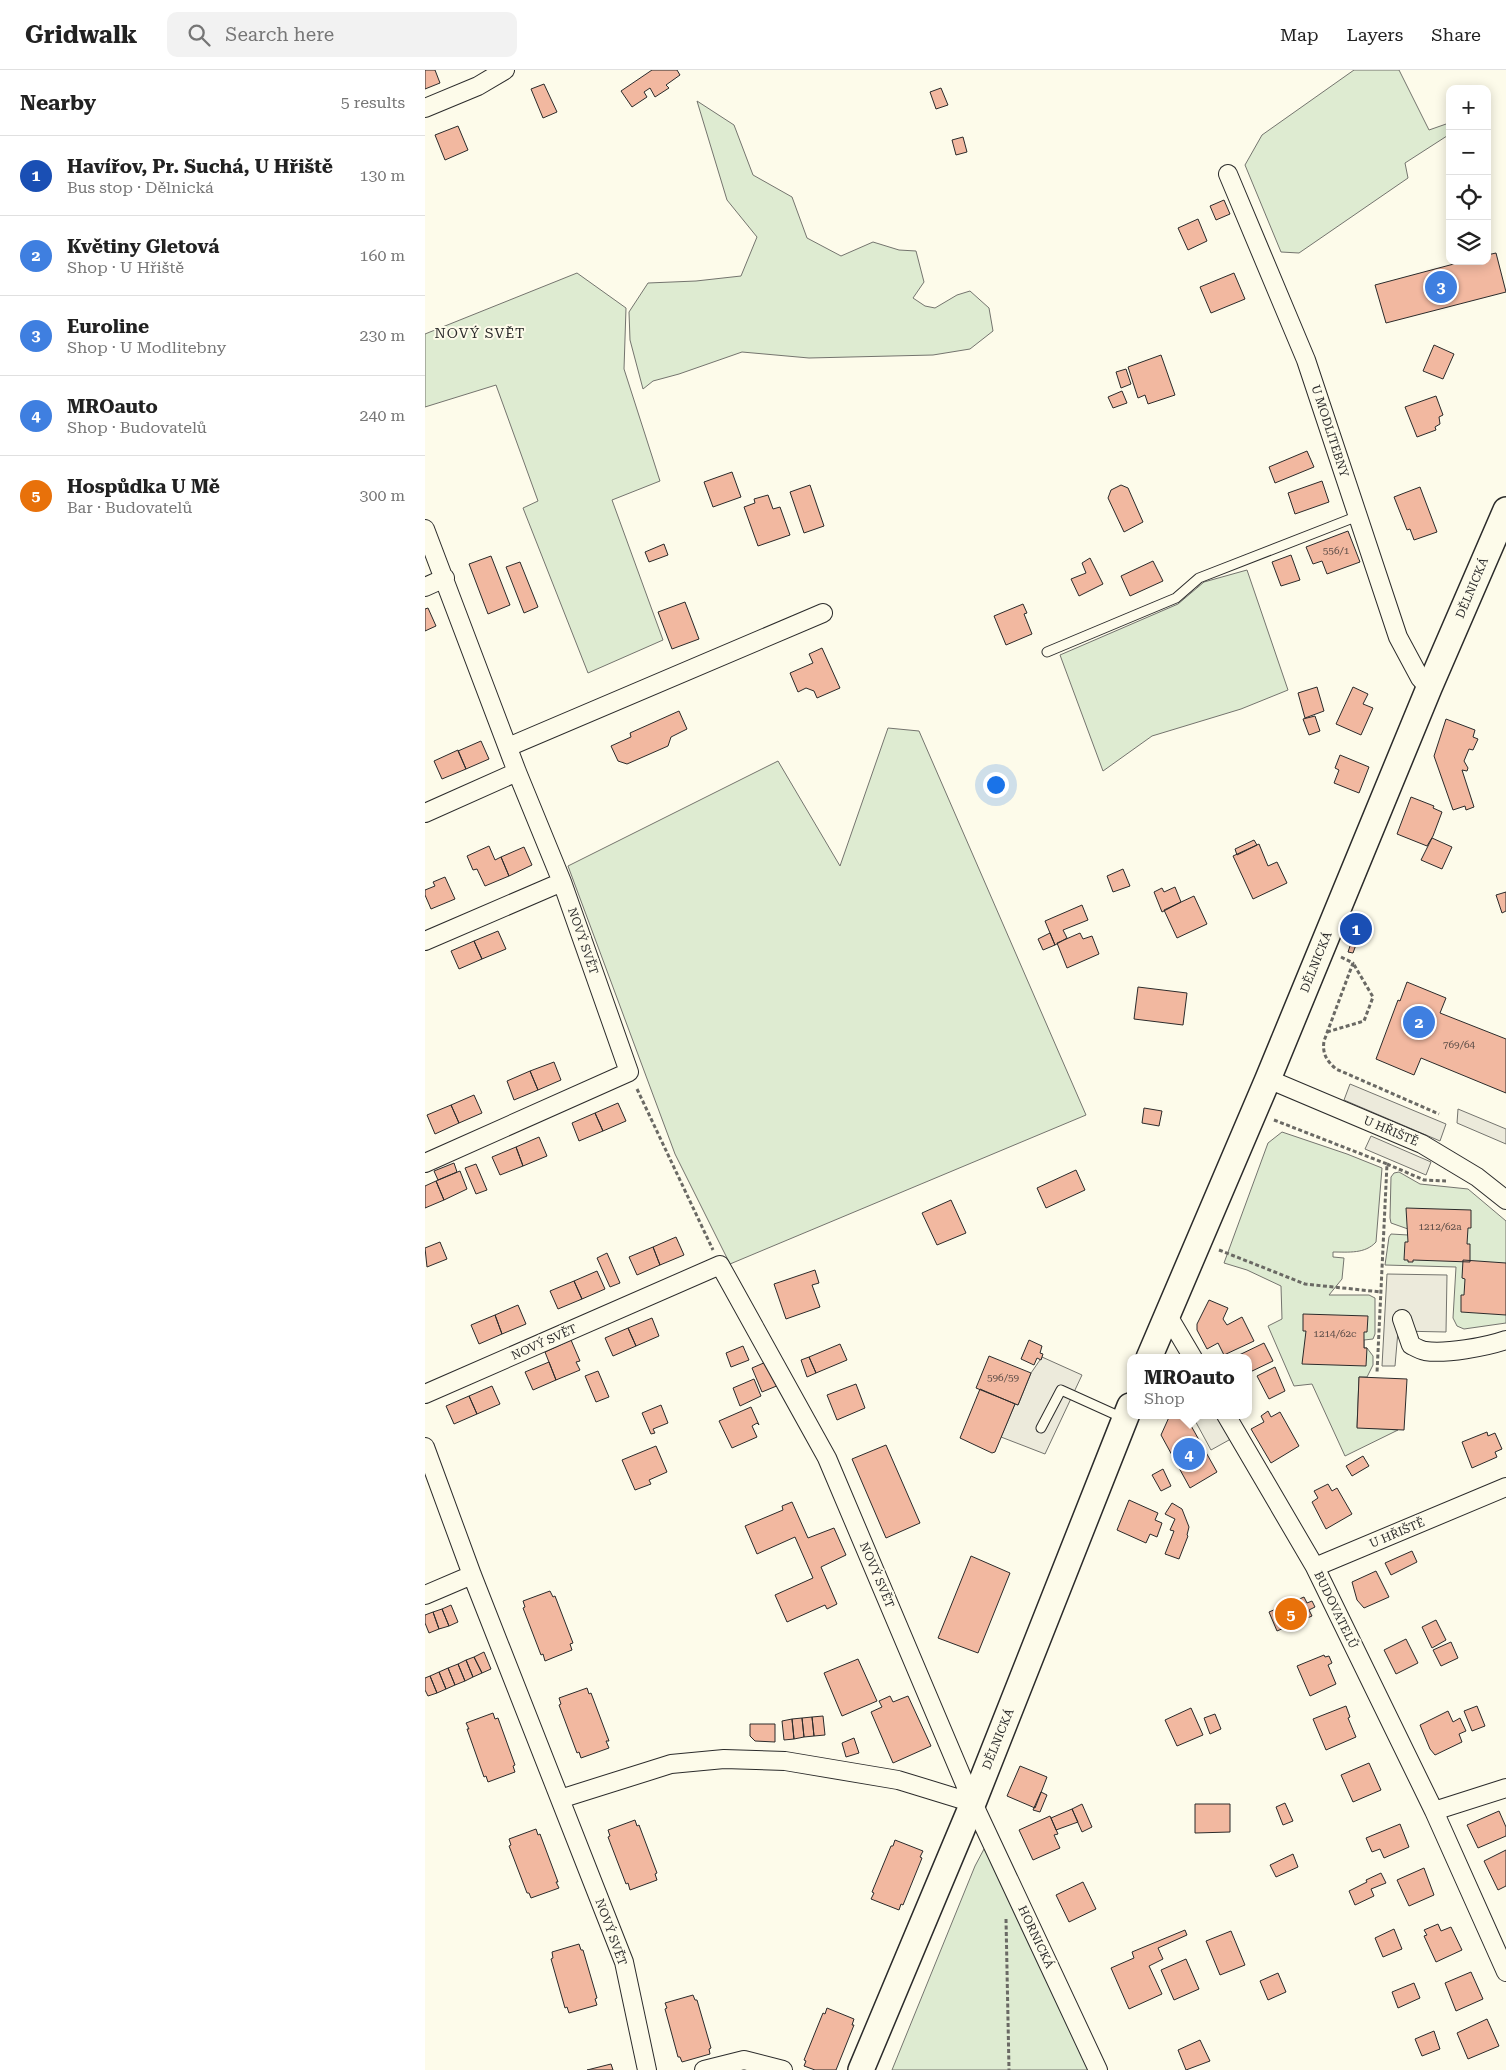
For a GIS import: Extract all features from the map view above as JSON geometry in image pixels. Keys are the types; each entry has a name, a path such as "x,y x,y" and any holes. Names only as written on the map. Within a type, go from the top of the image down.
{"street":[{"path":"425,108 479,86 505,70"},
{"name":"U MODLITEBNY","path":"1228,174 1306,360 1398,638 1421,678 1429,688"},
{"name":"DĚLNICKÁ","path":"1151,1354 1268,1079 1429,688 1506,510"},
{"name":"NOVÝ SVĚT","path":"425,529 517,772 562,882 629,1072"},
{"path":"425,587 445,578"},
{"path":"508,747 823,613"},
{"path":"425,813 517,772"},
{"path":"425,941 562,882"},
{"path":"425,1163 629,1072"},
{"name":"U HŘIŠTĚ","path":"1268,1079 1422,1144 1483,1181 1506,1200"},
{"name":"NOVÝ SVĚT","path":"425,1394 720,1265 827,1458 973,1803"},
{"path":"1167,1314 1191,1354"},
{"path":"1402,1319 1411,1345 1423,1351 1491,1345 1506,1340"},
{"name":"DĚLNICKÁ","path":"861,2070 973,1803 1127,1415"},
{"name":"BUDOVATELŮ","path":"1228,1419 1315,1567 1434,1811 1506,1972"},
{"name":"NOVÝ SVĚT","path":"425,1447 472,1575 624,1962 647,2070"},
{"name":"U HŘIŠTĚ","path":"1315,1567 1506,1488"},
{"path":"425,1595 472,1575"},
{"path":"560,1799 671,1764 724,1759 785,1761 899,1780 973,1803"},
{"path":"1434,1811 1506,1788"},
{"name":"HORNICKÁ","path":"973,1803 1098,2070"},
{"path":"704,2070 744,2060 783,2070"}],"lane":[{"path":"1047,652 1176,598 1199,578 1358,516"},
{"path":"1041,1428 1061,1390 1127,1412"}],"path":[{"path":"1322,948 1353,963 1373,997 1364,1021 1327,1032"},
{"path":"1353,963 1324,1041 1324,1053 1327,1060 1336,1069 1439,1114"},
{"path":"629,1072 720,1265"},
{"path":"1253,1112 1424,1180 1483,1181"},
{"path":"1377,1373 1387,1164"},
{"path":"1198,1242 1305,1284 1381,1292"},
{"path":"1009,2070 1006,1901 1015,1892"}],"green space":[{"path":"1354,70 1399,70 1429,130 1446,124 1446,137 1405,163 1408,178 1299,253 1281,252 1245,165 1262,135"},
{"path":"697,101 734,125 753,175 792,197 807,238 841,256 873,242 899,250 916,251 924,282 913,298 925,306 935,308 957,295 970,291 989,308 993,331 970,349 933,355 809,358 742,352 653,381 643,389 630,340 629,312 648,283 696,281 741,276 757,237 727,200"},
{"path":"577,273 626,308 624,369 660,481 612,500 663,640 588,673 523,508 538,501 496,385 425,407 425,334"},
{"path":"1247,570 1288,690 1241,709 1152,736 1103,771 1060,655 1178,604 1204,582"},
{"path":"888,728 919,731 1086,1115 730,1264 675,1154 568,866 778,761 840,866"},
{"path":"1282,1132 1382,1168 1376,1242 1367,1249 1351,1252 1333,1252 1333,1257 1344,1258 1342,1279 1329,1295 1369,1295 1375,1298 1375,1334 1373,1339 1364,1340 1364,1348 1367,1348 1373,1356 1373,1365 1367,1377 1359,1377 1357,1427 1398,1430 1345,1456 1312,1384 1294,1386 1268,1326 1282,1319 1281,1286 1247,1270 1224,1263 1268,1143"},
{"path":"1399,1172 1420,1184 1468,1189 1506,1221 1506,1323 1464,1329 1457,1326 1453,1318 1456,1267 1385,1265 1391,1234 1408,1235 1408,1229 1391,1223 1390,1218 1391,1177 1394,1173"},
{"path":"984,1849 988,1852 1091,2070 892,2070 975,1866"}],"shaded area":[{"path":"1350,1084 1446,1124 1440,1141 1344,1100"},
{"path":"1458,1109 1506,1129 1506,1144 1457,1123"},
{"path":"1371,1136 1431,1162 1426,1175 1365,1149"},
{"path":"1387,1274 1447,1275 1446,1332 1398,1331 1395,1366 1382,1366"},
{"path":"1042,1357 1082,1375 1045,1454 1001,1437 1015,1404 1018,1405 1031,1373"},
{"path":"1194,1419 1228,1419 1238,1435 1211,1450"}],"building":[{"path":"425,70 435,70 440,83 425,89"},
{"path":"652,70 677,70 680,75 666,85 669,88 655,97 650,88 644,92 647,97 632,107 621,91"},
{"path":"544,84 557,112 543,118 531,89"},
{"path":"941,88 948,105 936,109 930,92"},
{"path":"458,126 468,150 445,160 435,135"},
{"path":"963,137 967,152 956,155 952,140"},
{"path":"1224,200 1230,214 1216,220 1210,206"},
{"path":"1198,219 1207,241 1188,250 1178,228"},
{"path":"1496,253 1506,292 1386,323 1375,285 1450,265 1491,265 1491,254"},
{"path":"1234,273 1245,299 1211,313 1200,287"},
{"path":"1434,345 1454,354 1443,379 1423,371"},
{"path":"1161,355 1175,395 1148,404 1145,395 1138,398 1128,367"},
{"path":"1126,369 1131,384 1121,388 1116,372"},
{"path":"1122,391 1127,403 1113,408 1108,397"},
{"path":"1436,396 1443,415 1439,417 1440,424 1435,427 1436,430 1417,437 1405,407"},
{"path":"1307,451 1314,467 1275,483 1269,467"},
{"path":"732,472 741,497 713,507 704,482"},
{"path":"1322,481 1329,502 1295,514 1288,493"},
{"path":"810,485 824,526 804,533 790,492"},
{"path":"1121,485 1128,488 1143,522 1124,532 1108,498 1111,490"},
{"path":"1420,487 1437,532 1414,540 1410,529 1407,530 1394,497"},
{"path":"768,495 773,509 780,507 790,535 758,546 744,507 755,503 754,499"},
{"path":"1348,531 1360,562 1327,574 1322,561 1313,564 1306,547"},
{"path":"664,544 668,555 649,562 645,552"},
{"path":"1291,555 1300,580 1281,586 1272,562"},
{"path":"491,556 510,605 488,614 469,564"},
{"path":"1090,558 1103,584 1079,596 1071,579 1086,573 1082,563"},
{"path":"1153,561 1163,581 1130,596 1121,576"},
{"path":"520,562 538,607 524,613 506,567"},
{"path":"685,602 699,639 672,649 658,612"},
{"path":"1023,604 1027,613 1024,614 1032,634 1006,645 994,616"},
{"path":"428,608 436,626 425,631 425,609"},
{"path":"822,648 840,688 817,698 814,691 806,688 798,692 790,673 813,663 809,654"},
{"path":"1317,687 1324,711 1305,718 1298,693"},
{"path":"1353,687 1368,694 1363,704 1373,708 1361,735 1336,724"},
{"path":"679,711 687,729 671,737 668,746 627,764 618,761 611,746 631,737 630,733"},
{"path":"1315,716 1320,731 1309,735 1303,719"},
{"path":"1446,719 1475,730 1473,737 1478,739 1473,750 1469,749 1464,761 1468,768 1467,771 1462,770 1474,807 1466,810 1465,806 1453,810 1434,756"},
{"path":"481,741 489,759 466,769 458,751"},
{"path":"458,750 466,769 442,779 434,761"},
{"path":"1340,755 1369,767 1359,793 1334,783 1339,770 1335,768"},
{"path":"1411,797 1434,806 1433,808 1442,812 1427,846 1397,834"},
{"path":"1432,838 1452,847 1442,869 1421,860"},
{"path":"1254,840 1257,845 1237,855 1235,849"},
{"path":"1259,844 1268,866 1277,862 1287,883 1253,899 1233,856"},
{"path":"489,846 495,860 501,857 509,876 485,886 477,869 473,870 467,856"},
{"path":"524,847 532,865 509,876 501,857"},
{"path":"1123,869 1130,886 1113,892 1107,876"},
{"path":"445,877 455,899 431,909 425,895 425,890 435,886 433,882"},
{"path":"1175,887 1181,902 1162,912 1154,892 1162,888 1164,892"},
{"path":"1506,892 1506,911 1502,913 1496,895"},
{"path":"1194,896 1207,924 1177,938 1164,910"},
{"path":"1082,905 1088,920 1063,930 1067,938 1055,945 1045,921"},
{"path":"498,931 506,949 482,959 474,941"},
{"path":"1050,933 1055,945 1043,950 1038,939"},
{"path":"1080,933 1083,939 1092,936 1099,954 1067,968 1057,943"},
{"path":"1352,940 1357,942 1353,953 1348,952"},
{"path":"474,941 482,959 459,969 451,951"},
{"path":"1407,982 1446,998 1440,1013 1506,1039 1506,1093 1421,1058 1414,1075 1376,1059 1398,1000 1400,1001"},
{"path":"1138,987 1187,993 1183,1025 1134,1019"},
{"path":"554,1062 561,1080 538,1090 530,1071"},
{"path":"530,1071 538,1090 514,1100 507,1081"},
{"path":"474,1095 482,1113 459,1123 451,1105"},
{"path":"618,1103 626,1121 603,1131 595,1113"},
{"path":"451,1105 459,1123 435,1134 427,1115"},
{"path":"1144,1108 1162,1111 1159,1126 1142,1123"},
{"path":"595,1113 603,1131 579,1141 572,1123"},
{"path":"539,1137 547,1156 523,1166 516,1147"},
{"path":"516,1147 523,1166 500,1175 492,1157"},
{"path":"454,1163 457,1172 438,1180 434,1171"},
{"path":"476,1164 487,1190 476,1194 465,1168"},
{"path":"1076,1170 1085,1190 1046,1208 1037,1188"},
{"path":"460,1171 467,1189 444,1200 436,1181"},
{"path":"436,1181 444,1200 425,1208 425,1186"},
{"path":"951,1200 966,1233 937,1245 922,1213"},
{"path":"1406,1208 1471,1210 1471,1228 1468,1228 1467,1244 1470,1244 1470,1262 1413,1260 1413,1262 1408,1262 1408,1260 1404,1260 1405,1242 1408,1242"},
{"path":"676,1237 684,1255 660,1265 653,1247"},
{"path":"440,1242 447,1259 427,1267 425,1248"},
{"path":"653,1247 660,1265 637,1275 629,1257"},
{"path":"607,1253 620,1283 610,1287 597,1258"},
{"path":"1463,1260 1506,1263 1506,1315 1461,1312 1461,1295 1464,1295 1465,1279 1462,1278"},
{"path":"815,1270 819,1283 812,1285 820,1307 786,1319 774,1284"},
{"path":"597,1271 605,1289 582,1299 574,1281"},
{"path":"574,1281 582,1299 558,1309 550,1291"},
{"path":"1209,1300 1228,1308 1223,1319 1227,1325 1242,1317 1254,1341 1224,1354 1218,1343 1207,1349 1197,1330 1197,1324"},
{"path":"518,1305 526,1324 502,1334 495,1315"},
{"path":"1303,1314 1368,1316 1367,1332 1364,1332 1364,1348 1367,1348 1366,1366 1302,1364 1306,1331 1303,1331"},
{"path":"495,1315 502,1334 479,1344 471,1325"},
{"path":"652,1318 659,1336 636,1346 628,1328"},
{"path":"628,1328 636,1346 613,1356 605,1338"},
{"path":"571,1340 580,1361 576,1362 580,1370 556,1380 545,1352"},
{"path":"1029,1340 1042,1346 1040,1353 1043,1354 1041,1360 1037,1358 1034,1365 1021,1359"},
{"path":"1264,1343 1273,1361 1252,1371 1252,1354 1241,1354"},
{"path":"840,1344 847,1360 816,1373 809,1357"},
{"path":"743,1346 749,1360 731,1367 726,1353"},
{"path":"989,1356 1031,1373 1018,1405 976,1388"},
{"path":"809,1357 816,1373 807,1377 801,1360"},
{"path":"549,1362 556,1380 533,1390 525,1372"},
{"path":"766,1362 779,1385 762,1392 752,1368"},
{"path":"1275,1367 1285,1391 1269,1399 1257,1376"},
{"path":"598,1371 609,1397 596,1402 585,1376"},
{"path":"1359,1377 1407,1379 1404,1430 1357,1428"},
{"path":"754,1379 761,1396 740,1406 733,1388"},
{"path":"856,1384 865,1408 837,1420 827,1395"},
{"path":"492,1386 500,1404 477,1414 469,1396"},
{"path":"980,1389 1015,1404 995,1452 992,1453 960,1438"},
{"path":"469,1396 477,1414 454,1424 446,1406"},
{"path":"661,1405 668,1423 653,1429 655,1433 651,1434 642,1413"},
{"path":"751,1407 759,1425 757,1423 752,1426 757,1437 732,1448 719,1421"},
{"path":"1268,1411 1271,1417 1280,1412 1299,1446 1271,1463 1251,1429 1264,1422 1261,1416"},
{"path":"1168,1419 1187,1419 1217,1472 1190,1488 1161,1435"},
{"path":"1487,1432 1488,1436 1495,1433 1502,1449 1495,1452 1497,1457 1472,1468 1462,1442"},
{"path":"886,1445 920,1523 886,1538 852,1459"},
{"path":"656,1446 667,1472 649,1480 651,1484 635,1490 622,1460"},
{"path":"1363,1456 1369,1466 1352,1476 1346,1466"},
{"path":"1163,1469 1171,1486 1161,1491 1152,1475"},
{"path":"1328,1484 1332,1491 1337,1488 1352,1514 1326,1529 1312,1502 1318,1498 1314,1491"},
{"path":"1129,1500 1158,1513 1155,1520 1162,1523 1157,1537 1150,1534 1146,1543 1117,1530"},
{"path":"792,1502 808,1538 834,1528 846,1555 821,1567 837,1604 827,1609 825,1605 787,1622 775,1595 813,1578 795,1537 757,1554 745,1526 783,1510 782,1506"},
{"path":"1172,1503 1182,1509 1189,1527 1188,1536 1179,1559 1165,1554 1174,1531 1170,1530 1175,1519 1165,1514"},
{"path":"1412,1551 1417,1562 1391,1575 1385,1563"},
{"path":"971,1556 1010,1573 978,1653 938,1638"},
{"path":"1376,1571 1389,1597 1364,1608 1357,1600 1352,1582"},
{"path":"550,1591 553,1597 555,1596 573,1643 570,1644 572,1650 545,1661 523,1608 525,1607 523,1601"},
{"path":"1304,1597 1307,1603 1312,1601 1315,1607 1309,1610 1312,1616 1277,1631 1269,1612"},
{"path":"451,1605 458,1622 449,1626 442,1609"},
{"path":"442,1609 449,1626 439,1629 433,1612"},
{"path":"433,1612 439,1629 429,1633 425,1623 425,1615"},
{"path":"1436,1620 1446,1640 1432,1648 1422,1627"},
{"path":"1406,1639 1418,1663 1396,1674 1384,1650"},
{"path":"1451,1642 1458,1658 1441,1666 1433,1650"},
{"path":"484,1652 491,1669 482,1673 474,1657"},
{"path":"1324,1655 1325,1657 1329,1656 1332,1663 1328,1665 1336,1684 1310,1696 1297,1666"},
{"path":"474,1657 482,1673 473,1677 466,1660"},
{"path":"858,1659 877,1701 842,1716 824,1673"},
{"path":"466,1660 473,1677 465,1681 458,1664"},
{"path":"458,1664 465,1681 455,1685 448,1668"},
{"path":"448,1668 455,1685 446,1689 439,1672"},
{"path":"439,1672 446,1689 437,1693 430,1676"},
{"path":"430,1676 437,1693 428,1696 425,1690 425,1678"},
{"path":"587,1688 589,1694 591,1693 609,1741 606,1741 609,1748 581,1758 579,1752 577,1753 559,1705 561,1704 559,1698"},
{"path":"890,1696 893,1702 908,1696 931,1746 893,1763 871,1712 882,1707 879,1701"},
{"path":"1346,1706 1350,1717 1348,1718 1356,1737 1326,1750 1313,1719"},
{"path":"1477,1706 1485,1726 1472,1731 1464,1711"},
{"path":"1191,1708 1203,1735 1177,1746 1165,1720"},
{"path":"1448,1711 1453,1722 1460,1718 1466,1731 1459,1734 1462,1742 1435,1755 1430,1749 1420,1725"},
{"path":"493,1713 495,1719 498,1718 515,1765 513,1766 515,1772 488,1782 486,1776 484,1777 466,1723"},
{"path":"1215,1714 1221,1729 1210,1734 1204,1718"},
{"path":"823,1716 825,1735 814,1736 812,1717"},
{"path":"812,1717 814,1736 804,1737 802,1718"},
{"path":"802,1718 804,1737 794,1739 792,1719"},
{"path":"792,1719 794,1739 784,1740 782,1721"},
{"path":"750,1724 775,1724 775,1742 755,1741 750,1736"},
{"path":"854,1738 859,1753 846,1757 842,1743"},
{"path":"1369,1763 1381,1790 1353,1802 1341,1775"},
{"path":"1020,1766 1047,1777 1035,1808 1007,1796"},
{"path":"1041,1792 1047,1795 1040,1812 1033,1810"},
{"path":"1285,1803 1293,1821 1283,1825 1276,1807"},
{"path":"1082,1804 1092,1827 1082,1832 1072,1809"},
{"path":"1195,1804 1230,1804 1230,1832 1195,1833"},
{"path":"1072,1809 1078,1822 1056,1830 1051,1818"},
{"path":"1499,1811 1506,1827 1506,1836 1478,1848 1467,1825"},
{"path":"1050,1816 1058,1834 1054,1835 1060,1848 1033,1860 1019,1830"},
{"path":"635,1820 637,1826 639,1825 657,1873 655,1874 657,1880 630,1890 608,1837 610,1836 608,1830"},
{"path":"1400,1824 1409,1847 1384,1858 1380,1849 1372,1852 1366,1838"},
{"path":"536,1829 538,1835 540,1834 559,1888 531,1898 529,1893 527,1893 509,1846 511,1845 509,1839"},
{"path":"895,1840 923,1851 903,1905 901,1904 899,1910 871,1899 874,1893 872,1892"},
{"path":"1506,1850 1506,1886 1498,1890 1484,1861"},
{"path":"1293,1854 1298,1867 1276,1877 1270,1865"},
{"path":"1424,1868 1434,1895 1409,1906 1397,1880"},
{"path":"1381,1873 1386,1883 1371,1889 1374,1896 1355,1905 1349,1891"},
{"path":"1083,1882 1096,1909 1069,1922 1056,1895"},
{"path":"1438,1924 1441,1931 1451,1927 1462,1950 1436,1962 1424,1936 1427,1935 1424,1930"},
{"path":"1394,1929 1402,1949 1383,1957 1375,1938"},
{"path":"1185,1930 1187,1935 1158,1948 1163,1959 1149,1966 1162,1994 1129,2009 1111,1968 1134,1958 1132,1952"},
{"path":"1231,1931 1245,1965 1220,1975 1206,1941"},
{"path":"579,1944 581,1950 583,1950 597,1998 595,1999 597,2005 569,2013 567,2007 565,2008 551,1959 553,1958 552,1952"},
{"path":"1186,1959 1199,1989 1174,2000 1161,1970"},
{"path":"1471,1972 1483,1999 1456,2011 1445,1983"},
{"path":"1278,1973 1286,1992 1268,2000 1260,1981"},
{"path":"1414,1983 1420,1998 1398,2008 1392,1992"},
{"path":"693,1995 695,2000 697,2000 711,2048 709,2049 710,2054 682,2062 680,2057 678,2057 665,2003"},
{"path":"827,2008 854,2019 852,2025 854,2025 836,2070 815,2070 804,2066 806,2061 804,2060 823,2013 825,2014"},
{"path":"1487,2019 1499,2046 1468,2059 1457,2033"},
{"path":"1434,2031 1440,2049 1422,2056 1415,2039"},
{"path":"1200,2040 1210,2061 1186,2070 1178,2050"},
{"path":"611,2064 613,2070 587,2070"}],"place":[{"name":"Euroline","path":"1441,287"},
{"name":"Havířov, Pr. Suchá, U Hřiště","path":"1356,929"},
{"name":"Květiny Gletová","path":"1419,1022"},
{"name":"MROauto","path":"1189,1454"},
{"name":"Hospůdka U Mě","path":"1291,1614"}],"district":[{"name":"NOVÝ SVĚT","path":"480,333"}]}
